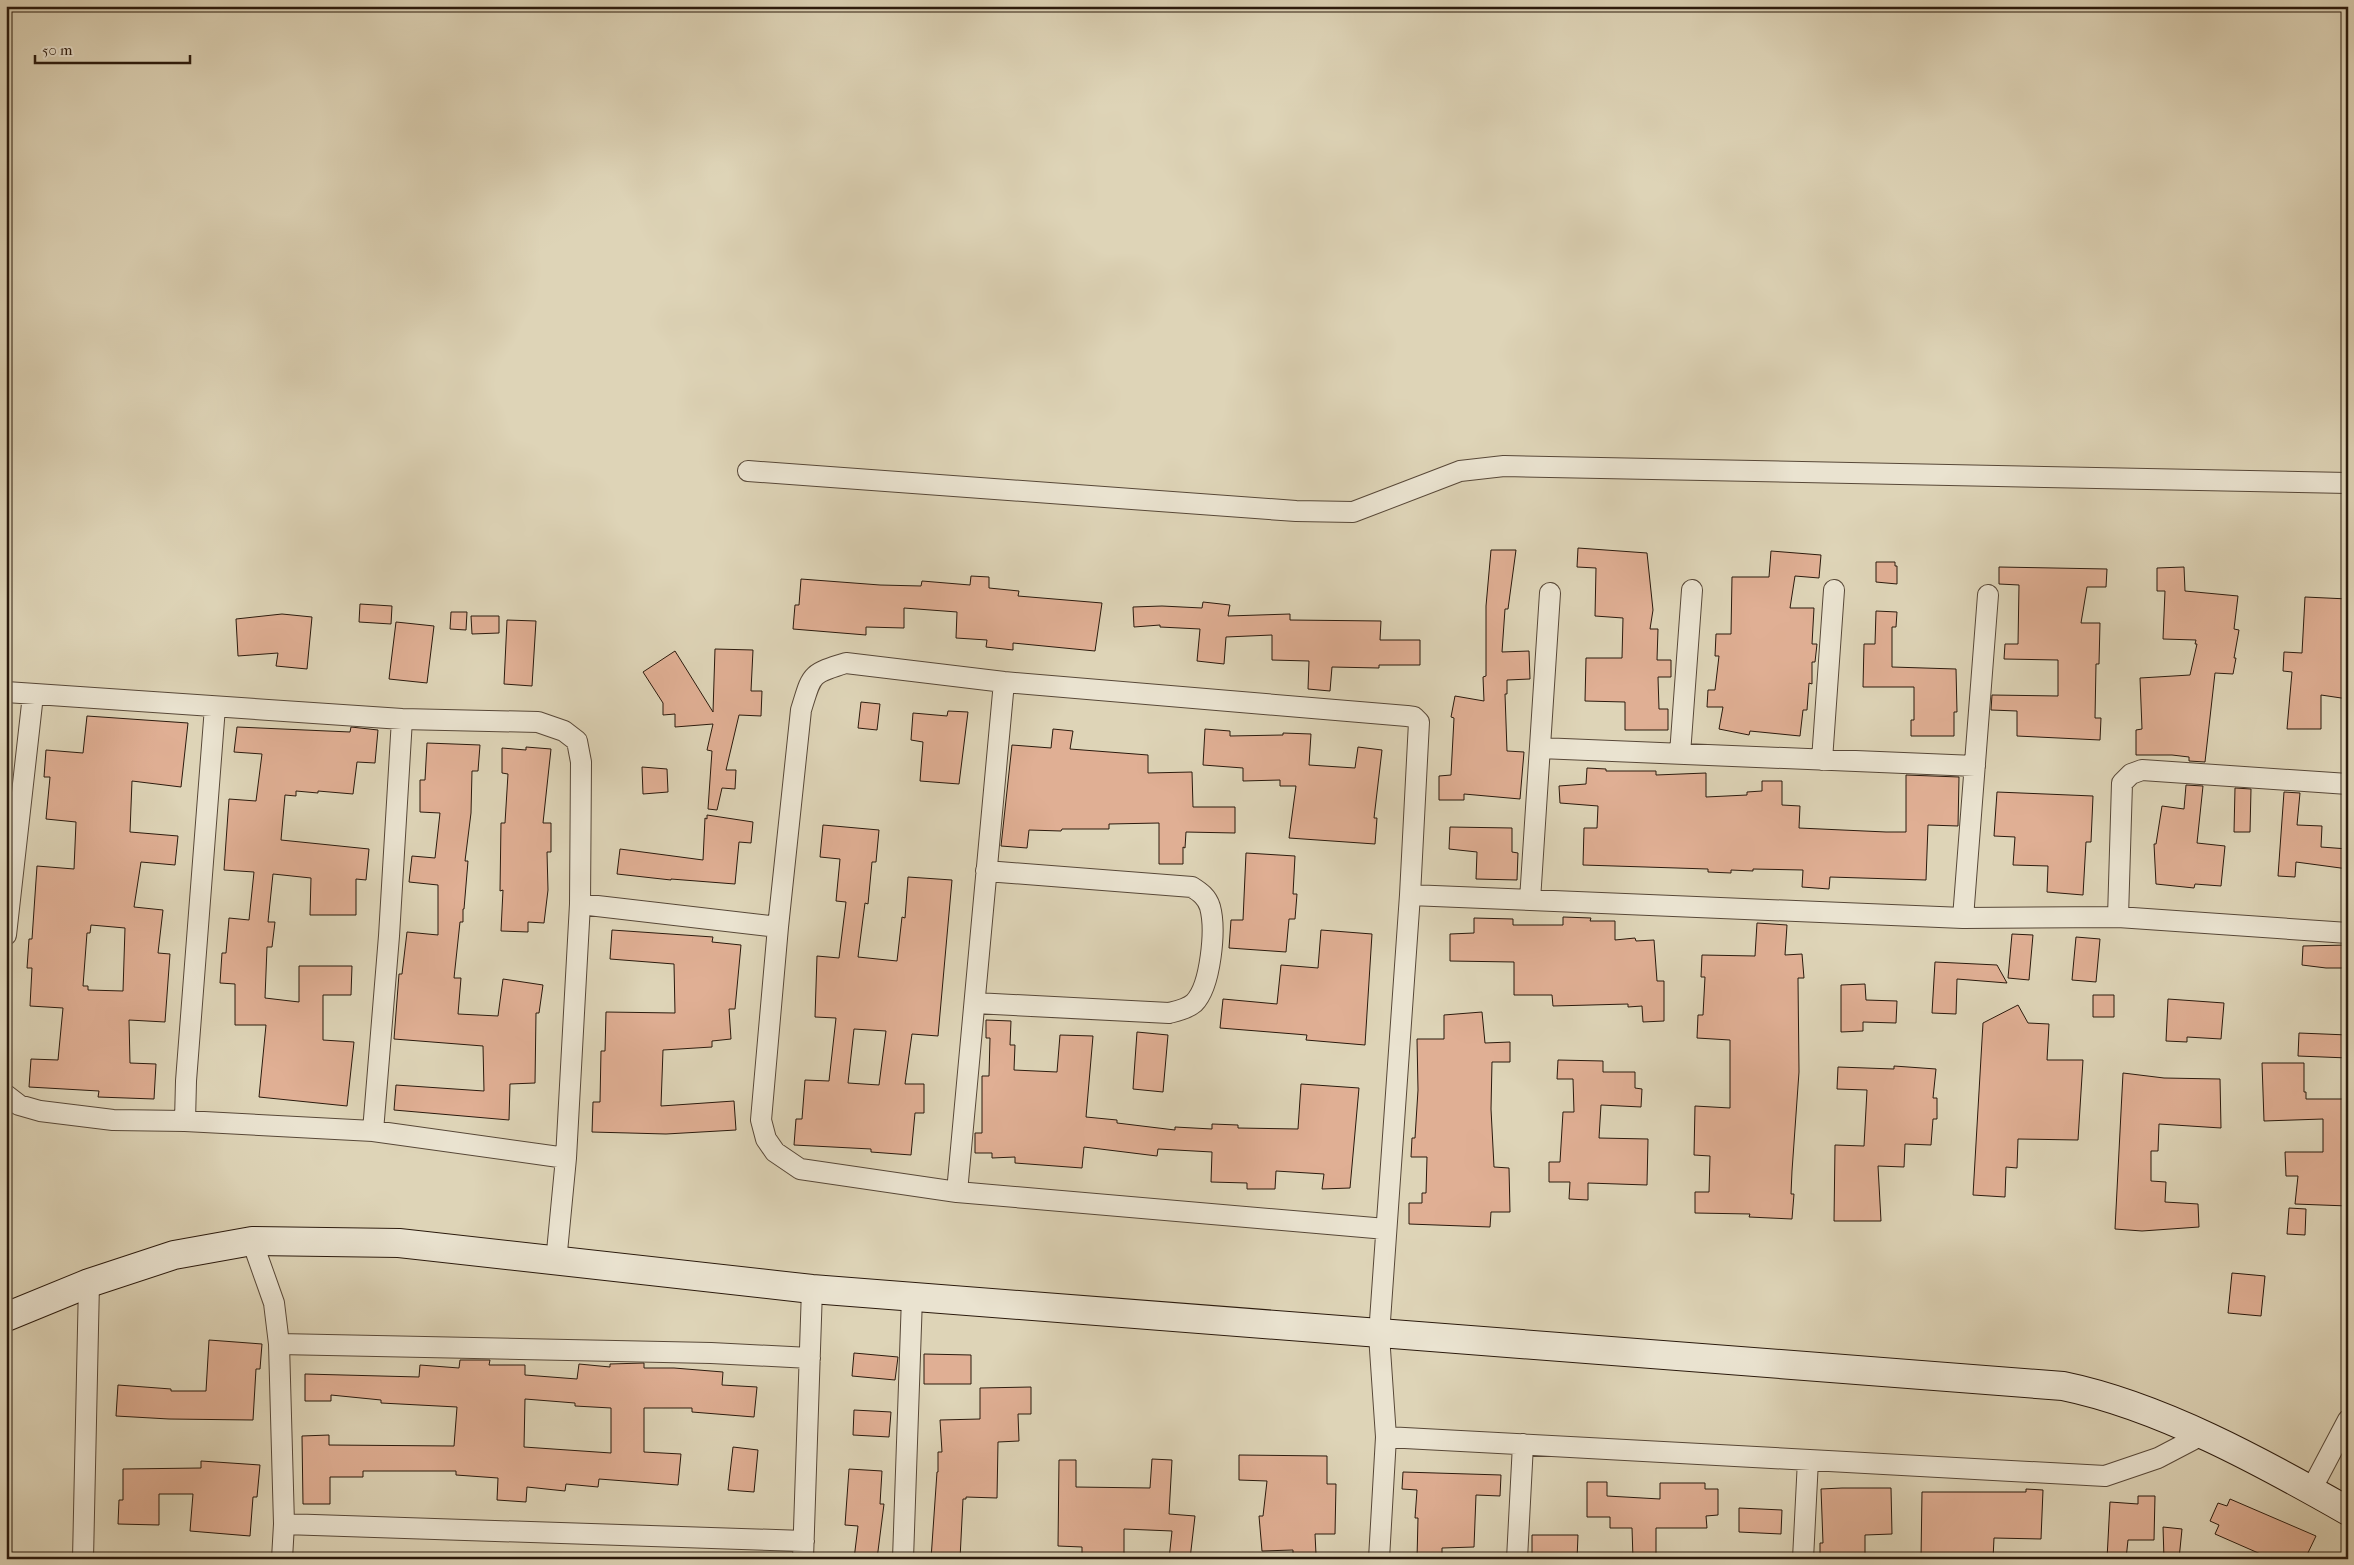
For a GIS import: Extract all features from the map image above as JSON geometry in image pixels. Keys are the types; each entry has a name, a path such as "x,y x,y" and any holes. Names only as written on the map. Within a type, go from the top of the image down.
{"street":[{"path":"748,471 1286,510 1353,512 1460,471 1504,466 2348,483"},
{"path":"1680,754 1692,590"},
{"path":"1822,760 1834,590"},
{"path":"1530,900 1550,593"},
{"path":"1963,918 1988,595"},
{"path":"1379,1559 1386,1437 1379,1334 1410,894 1419,722 1414,717 1004,682 846,663 824,669 811,679 801,710 778,928 761,1120 766,1139 775,1152 800,1169 957,1192 1386,1229"},
{"path":"957,1192 1004,682"},
{"path":"6,692 402,719 538,722 564,731 577,741 581,762 580,904 566,1158 556,1262"},
{"path":"6,936 33,695"},
{"path":"185,1121 186,1081 215,707"},
{"path":"373,1131 389,936 402,719"},
{"path":"1540,748 1975,766"},
{"path":"2118,917 2122,783 2135,772 2142,770 2348,784"},
{"path":"975,1003 1169,1013 1183,1010 1194,1003 1204,984 1211,951 1210,906 1206,898 1192,887 986,871"},
{"path":"1410,894 1963,918 2118,917 2348,933"},
{"path":"580,904 778,928"},
{"path":"6,1095 19,1105 40,1112 113,1120 185,1121 373,1131 566,1158"},
{"path":"252,1241 274,1303 279,1344 284,1524 282,1559"},
{"path":"6,1317 89,1283 174,1255 252,1241 399,1243 556,1262 812,1289 2063,1386 2101,1394 2202,1435 2311,1490 2348,1511"},
{"path":"83,1559 89,1283"},
{"path":"284,1524 803,1550 812,1289"},
{"path":"903,1559 912,1297"},
{"path":"279,1344 810,1358"},
{"path":"2311,1490 2348,1420"},
{"path":"1386,1437 2105,1476 2158,1458 2202,1435"},
{"path":"1517,1559 1523,1444"},
{"path":"1803,1559 1808,1460"}],"building":[{"path":"1578,548 1647,553 1653,610 1650,629 1658,629 1657,660 1671,660 1671,677 1658,677 1659,709 1668,709 1668,730 1625,730 1625,702 1585,701 1586,658 1622,658 1623,618 1595,616 1596,568 1577,567"},
{"path":"1491,550 1516,550 1508,609 1505,609 1502,652 1529,651 1530,679 1507,680 1507,694 1505,694 1507,751 1524,752 1520,799 1464,794 1464,800 1439,800 1439,776 1451,775 1454,718 1451,717 1455,696 1484,701 1483,677 1486,676 1486,606"},
{"path":"1771,551 1821,555 1819,578 1795,576 1790,608 1814,608 1812,644 1817,644 1815,662 1812,662 1812,684 1809,683 1807,710 1803,710 1800,736 1750,731 1749,735 1719,729 1723,707 1707,707 1708,690 1715,690 1719,656 1715,656 1716,634 1731,634 1732,577 1769,577"},
{"path":"1876,562 1895,562 1895,566 1897,566 1897,584 1876,582"},
{"path":"1999,567 2107,569 2106,587 2087,587 2081,623 2100,623 2099,664 2096,664 2095,718 2101,718 2100,740 2017,736 2017,711 1991,710 1992,695 2058,696 2058,660 2004,659 2005,644 2018,644 2019,585 1999,584"},
{"path":"2184,567 2185,591 2238,596 2234,629 2239,630 2233,674 2215,673 2205,762 2189,761 2189,757 2172,755 2136,755 2136,730 2142,729 2140,678 2190,675 2197,644 2195,644 2196,640 2163,639 2165,591 2157,591 2157,568"},
{"path":"971,576 989,577 989,588 1019,591 1018,596 1102,603 1095,651 1013,643 1013,650 986,647 987,640 956,638 957,612 904,608 904,628 866,627 866,635 793,629 795,605 799,605 801,579 921,586 922,581 970,585"},
{"path":"2305,597 2348,599 2348,699 2321,695 2321,729 2287,729 2292,672 2283,671 2284,652 2302,653"},
{"path":"1203,602 1230,605 1228,616 1290,614 1290,620 1381,621 1380,640 1420,640 1420,665 1379,665 1379,668 1332,667 1330,691 1308,689 1309,661 1272,660 1272,635 1226,637 1224,664 1197,661 1200,629 1160,627 1160,625 1134,627 1133,607 1202,608"},
{"path":"360,604 392,606 391,624 359,622"},
{"path":"1876,611 1897,612 1896,627 1892,627 1892,667 1956,669 1957,712 1954,712 1954,736 1911,736 1911,720 1914,720 1914,687 1863,687 1864,644 1875,644"},
{"path":"451,612 467,612 466,630 450,629"},
{"path":"282,614 312,617 307,669 276,666 278,653 238,656 236,619"},
{"path":"471,616 499,616 499,633 472,634"},
{"path":"507,620 536,621 532,686 504,684"},
{"path":"396,622 434,626 427,683 389,679"},
{"path":"715,649 753,650 751,691 762,691 761,716 739,715 726,770 736,770 735,789 722,788 717,810 708,809 712,751 707,750 713,724 675,727 675,714 663,715 663,703 643,672 675,651 713,712"},
{"path":"861,702 880,704 877,730 858,728"},
{"path":"948,711 968,712 959,784 920,781 923,742 911,740 913,713 947,716"},
{"path":"87,716 188,723 181,787 132,781 130,832 178,836 175,865 141,862 134,907 163,910 158,953 170,954 165,1022 129,1020 130,1063 156,1064 154,1099 98,1097 99,1091 29,1087 31,1059 58,1060 63,1008 30,1006 32,968 27,968 29,939 32,939 37,866 74,869 76,822 46,819 50,777 44,777 46,750 83,753","holes":["91,925 125,928 123,991 88,990 88,986 83,986 87,933 90,933"]},
{"path":"237,727 350,732 351,727 378,730 375,763 357,762 353,794 296,791 296,796 285,795 281,840 369,849 366,880 356,879 356,915 310,915 311,878 273,874 268,922 275,922 272,947 267,947 265,998 299,1002 299,966 352,966 351,995 323,995 323,1040 354,1042 347,1106 259,1097 266,1025 235,1025 235,984 220,983 222,953 226,953 229,918 249,920 254,872 224,870 229,799 256,801 262,754 234,752"},
{"path":"1053,729 1073,731 1070,749 1148,755 1148,773 1192,772 1193,807 1235,807 1235,833 1186,832 1185,848 1183,847 1183,864 1159,864 1159,823 1109,824 1109,829 1029,830 1027,848 1001,846 1012,745 1051,748"},
{"path":"1205,729 1230,731 1230,736 1283,735 1283,733 1311,734 1309,765 1355,768 1358,747 1382,750 1374,818 1377,818 1375,844 1289,838 1296,786 1280,786 1280,780 1243,781 1243,768 1203,765"},
{"path":"427,743 480,745 478,771 472,771 471,813 465,861 468,861 463,922 460,922 454,978 461,978 458,1014 498,1016 503,979 543,985 539,1013 536,1013 535,1083 510,1084 509,1120 394,1110 396,1085 484,1091 483,1046 394,1039 399,974 402,974 407,932 438,935 438,885 409,882 412,856 435,858 440,813 420,812 420,780 425,780"},
{"path":"526,747 551,749 543,823 551,823 551,852 547,852 548,890 544,923 528,922 528,932 501,931 503,890 500,891 501,823 505,823 508,774 502,773 502,748 526,750"},
{"path":"642,767 667,769 668,792 643,794"},
{"path":"1587,768 1606,769 1606,771 1656,771 1656,775 1706,773 1706,797 1747,795 1747,792 1762,791 1762,781 1782,781 1782,805 1800,806 1799,828 1886,832 1906,832 1906,775 1959,777 1958,826 1928,825 1926,880 1830,877 1829,889 1802,887 1803,870 1753,869 1753,871 1731,870 1731,873 1708,872 1708,869 1583,865 1584,828 1597,828 1598,806 1560,803 1559,786 1586,784"},
{"path":"2186,785 2203,786 2197,843 2225,846 2221,886 2195,884 2194,888 2156,884 2154,844 2156,844 2162,806 2184,809"},
{"path":"2235,788 2251,789 2250,832 2234,832"},
{"path":"1997,792 2093,796 2091,842 2086,842 2083,895 2047,892 2048,866 2013,865 2015,837 1994,836"},
{"path":"2284,792 2300,793 2297,825 2322,826 2321,847 2348,849 2348,869 2296,862 2295,877 2278,876"},
{"path":"707,815 753,822 751,843 739,842 735,884 617,874 620,849 703,860 705,818 707,819"},
{"path":"823,825 879,830 876,862 872,862 868,904 865,903 858,957 897,961 902,917 905,918 908,877 952,880 938,1036 912,1034 905,1084 924,1084 924,1113 915,1113 911,1155 871,1152 871,1149 794,1145 796,1119 802,1119 805,1080 829,1081 836,1018 815,1017 817,956 839,958 846,902 836,901 840,859 820,857","holes":["854,1029 886,1031 879,1085 848,1083"]},
{"path":"1450,827 1512,828 1512,852 1518,853 1517,880 1476,879 1477,852 1449,849"},
{"path":"1246,853 1295,856 1293,894 1297,894 1295,919 1289,919 1286,952 1229,948 1231,920 1243,920"},
{"path":"1563,917 1591,918 1590,921 1615,921 1615,940 1635,938 1636,941 1654,940 1657,981 1664,981 1664,1021 1643,1022 1642,1006 1628,1007 1628,1004 1553,1006 1552,995 1514,995 1514,962 1450,961 1450,934 1474,933 1474,918 1513,919 1513,925 1563,925"},
{"path":"1757,923 1787,925 1785,955 1802,954 1804,978 1798,978 1799,1072 1792,1171 1791,1194 1794,1194 1792,1219 1749,1217 1750,1214 1695,1213 1695,1192 1709,1192 1710,1156 1694,1155 1695,1106 1730,1108 1730,1040 1697,1038 1698,1015 1703,1015 1705,977 1701,977 1702,955 1755,956"},
{"path":"612,930 713,937 712,942 741,945 735,1009 729,1009 731,1039 712,1041 712,1047 663,1050 661,1106 734,1101 736,1130 666,1134 592,1132 593,1102 600,1102 601,1051 605,1051 606,1012 675,1013 674,964 610,959"},
{"path":"1321,930 1372,934 1365,1045 1306,1040 1307,1035 1220,1028 1223,999 1277,1004 1281,965 1318,968"},
{"path":"2012,934 2033,935 2029,980 2008,978"},
{"path":"2076,937 2100,939 2096,982 2072,980"},
{"path":"2348,945 2348,968 2302,965 2303,946"},
{"path":"1935,962 1997,965 2007,983 1957,979 1956,1014 1932,1013"},
{"path":"1865,984 1866,1000 1897,1001 1896,1023 1863,1022 1863,1031 1841,1032 1841,985"},
{"path":"2093,995 2114,995 2114,1017 2093,1017"},
{"path":"2168,999 2224,1003 2221,1039 2187,1037 2187,1042 2166,1041"},
{"path":"2018,1005 2028,1023 2049,1024 2047,1060 2083,1060 2078,1140 2018,1139 2017,1168 2006,1167 2005,1197 1973,1195 1983,1023"},
{"path":"1482,1012 1485,1043 1510,1042 1510,1062 1492,1062 1491,1109 1494,1167 1509,1168 1510,1212 1491,1212 1490,1227 1409,1224 1409,1203 1422,1203 1422,1193 1426,1193 1427,1157 1411,1157 1412,1138 1415,1138 1418,1090 1417,1039 1444,1039 1444,1015"},
{"path":"986,1020 1011,1021 1010,1045 1015,1045 1014,1070 1057,1072 1060,1035 1093,1036 1086,1117 1117,1120 1117,1123 1175,1130 1175,1127 1212,1129 1212,1124 1238,1125 1238,1128 1298,1129 1301,1084 1359,1088 1350,1188 1322,1189 1324,1174 1276,1171 1275,1189 1247,1189 1247,1183 1211,1182 1212,1152 1158,1149 1157,1156 1084,1147 1082,1168 1015,1163 1015,1157 992,1158 992,1153 975,1153 975,1133 982,1133 982,1076 989,1076 990,1038 986,1038"},
{"path":"1137,1032 1168,1035 1163,1092 1133,1089"},
{"path":"2299,1033 2348,1035 2348,1058 2298,1056"},
{"path":"1558,1060 1603,1061 1603,1072 1635,1072 1635,1088 1642,1089 1641,1107 1601,1105 1599,1138 1648,1139 1647,1185 1588,1183 1588,1200 1569,1199 1570,1182 1549,1182 1549,1162 1560,1162 1563,1112 1574,1112 1573,1079 1557,1079"},
{"path":"2262,1063 2304,1063 2304,1092 2306,1092 2306,1099 2348,1099 2348,1206 2295,1204 2298,1176 2286,1176 2285,1152 2323,1152 2323,1119 2264,1121"},
{"path":"1894,1066 1936,1069 1933,1098 1937,1098 1937,1119 1933,1119 1931,1145 1905,1144 1904,1167 1878,1166 1881,1221 1834,1221 1835,1145 1864,1146 1867,1090 1837,1089 1838,1067 1894,1069"},
{"path":"2123,1073 2164,1078 2220,1079 2221,1128 2159,1124 2158,1151 2151,1151 2151,1181 2166,1182 2165,1202 2198,1204 2199,1227 2142,1231 2115,1229"},
{"path":"2289,1208 2306,1209 2305,1235 2287,1234"},
{"path":"2232,1273 2265,1276 2261,1316 2228,1313"},
{"path":"209,1340 262,1344 260,1369 256,1369 253,1420 116,1416 118,1385 171,1389 171,1391 206,1391"},
{"path":"854,1353 898,1357 895,1380 852,1376"},
{"path":"924,1354 971,1355 971,1384 924,1384"},
{"path":"460,1360 490,1360 489,1365 525,1365 525,1375 577,1379 579,1364 610,1367 610,1364 644,1363 644,1368 674,1368 723,1372 722,1385 757,1387 754,1417 692,1412 692,1408 644,1408 644,1452 681,1454 678,1485 599,1479 598,1487 566,1484 565,1491 527,1487 526,1502 497,1500 498,1478 456,1475 456,1471 363,1471 363,1477 330,1477 330,1504 303,1504 302,1436 329,1435 329,1445 454,1446 457,1407 381,1403 381,1400 331,1395 331,1401 305,1401 305,1374 419,1377 420,1365 459,1368","holes":["525,1399 575,1403 575,1406 611,1408 611,1453 524,1447"]},
{"path":"1031,1387 1031,1414 1018,1414 1019,1441 998,1442 997,1498 966,1497 966,1499 963,1499 960,1559 931,1559 938,1452 942,1452 940,1420 980,1419 980,1388"},
{"path":"854,1410 891,1412 889,1437 853,1435"},
{"path":"733,1447 758,1450 754,1492 728,1490"},
{"path":"1239,1455 1327,1456 1327,1484 1336,1484 1335,1534 1315,1534 1316,1554 1293,1555 1293,1550 1262,1551 1259,1516 1263,1516 1267,1481 1239,1480"},
{"path":"1152,1459 1172,1460 1169,1514 1195,1516 1190,1559 1169,1559 1172,1531 1124,1529 1124,1556 1082,1558 1082,1547 1058,1546 1059,1460 1076,1460 1076,1487 1150,1488"},
{"path":"201,1461 260,1465 257,1497 253,1497 250,1536 190,1531 193,1494 159,1494 159,1525 118,1524 119,1500 123,1500 123,1469 201,1468"},
{"path":"849,1469 882,1471 880,1504 884,1504 877,1559 854,1559 858,1526 845,1525"},
{"path":"1403,1472 1501,1475 1500,1496 1476,1495 1474,1547 1442,1548 1442,1559 1417,1559 1418,1518 1415,1518 1417,1490 1402,1489"},
{"path":"1587,1482 1607,1482 1607,1496 1660,1499 1660,1483 1705,1483 1705,1489 1718,1489 1718,1515 1706,1516 1707,1528 1656,1528 1656,1559 1633,1559 1632,1528 1610,1528 1610,1517 1587,1517"},
{"path":"1891,1488 1892,1534 1865,1535 1865,1559 1820,1559 1820,1543 1823,1543 1821,1489"},
{"path":"2026,1489 2043,1490 2041,1539 1994,1538 1993,1559 1921,1559 1922,1492 2026,1492"},
{"path":"2138,1496 2155,1496 2154,1540 2128,1540 2126,1559 2107,1559 2110,1502 2138,1504"},
{"path":"2230,1499 2316,1536 2305,1559 2272,1559 2215,1534 2219,1525 2210,1521 2218,1503 2227,1506"},
{"path":"1739,1508 1782,1510 1781,1534 1739,1532"},
{"path":"2163,1527 2182,1529 2179,1559 2164,1559"},
{"path":"1532,1535 1578,1535 1577,1559 1532,1559"}]}
